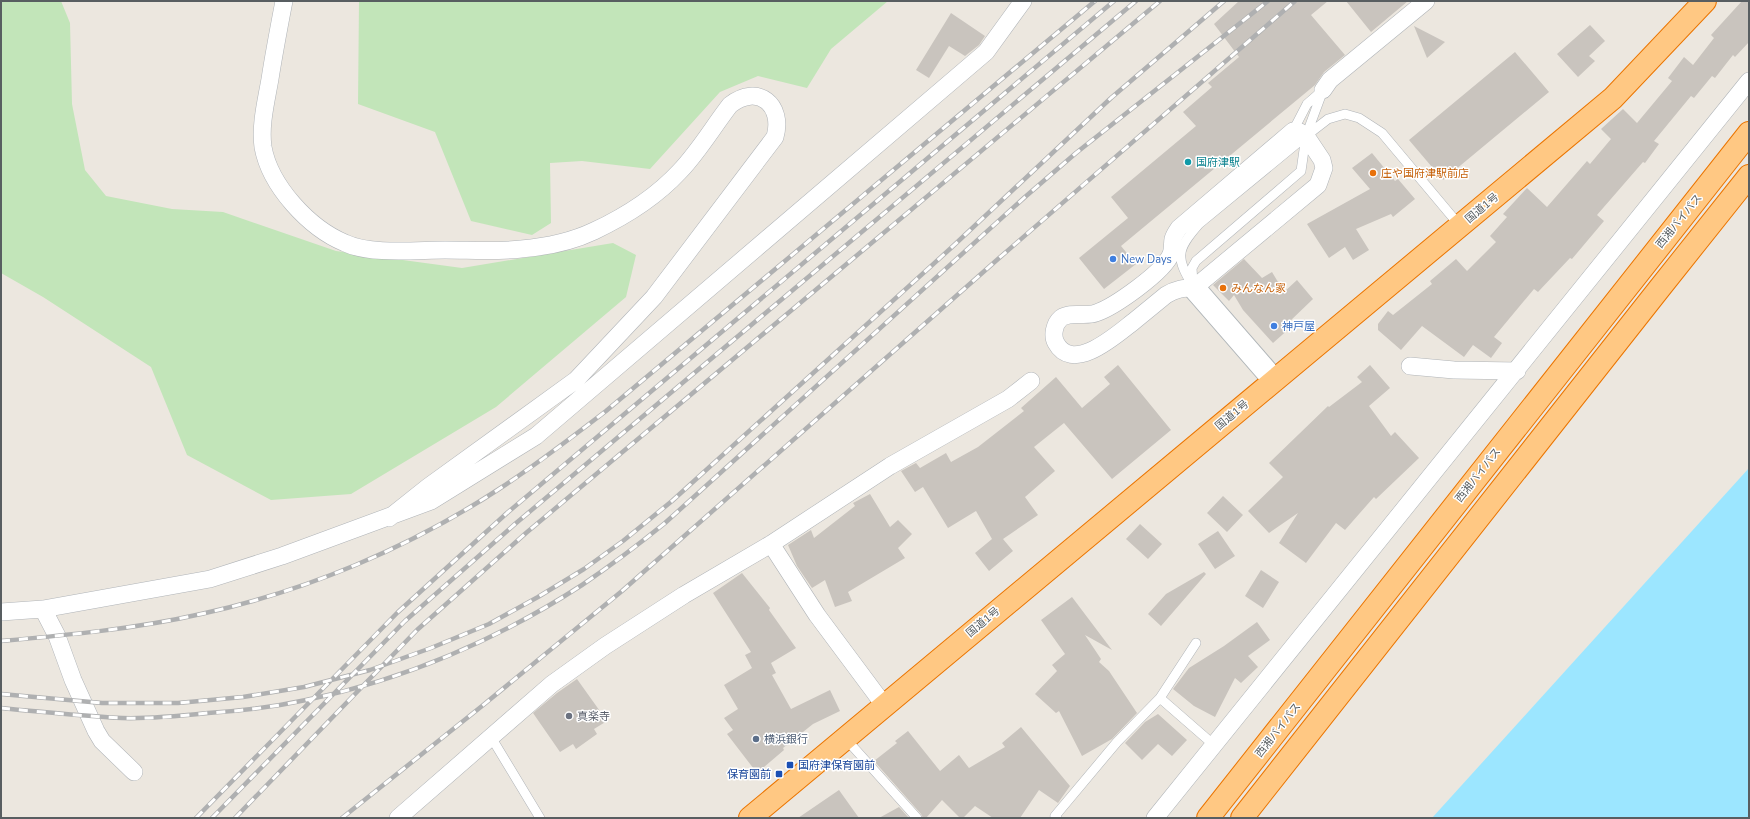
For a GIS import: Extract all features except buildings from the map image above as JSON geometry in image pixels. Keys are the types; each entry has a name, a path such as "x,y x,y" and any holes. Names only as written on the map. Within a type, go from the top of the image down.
{"highway":[{"name":"国道1号","path":"756,816 884,705 1274,380 1356,314 1613,98 1706,1"},
{"name":"西湘バイパス","path":"1208,818 1749,133"},
{"path":"1242,818 1658,288 1749,176"}],"street":[{"path":"284,1 264,111 262,131 264,148 268,163 279,183 307,220 325,233 346,244 369,249 500,250 522,249 570,240 592,232 630,211 665,186 680,171 730,105 738,100 746,96 754,95 763,98 774,110 777,116 778,123 775,137 654,297 576,380 428,487 389,518"},
{"path":"1,612 43,609 210,579 282,556 389,518 431,501 536,436 986,52 1023,1"},
{"path":"1323,90 1330,80 1426,1"},
{"path":"1155,818 1517,371 1749,81"},
{"path":"1300,134 1322,160 1324,168 1318,185 1194,288 1176,289 1166,295 1098,348 1079,355 1070,354 1060,348 1055,341 1054,334 1055,326 1059,319 1074,314 1093,314 1112,307 1157,272 1171,254 1173,238 1179,228 1300,134"},
{"path":"1194,288 1274,380"},
{"path":"1410,366 1454,370 1517,371"},
{"path":"398,818 552,684 605,646 684,595 771,544 890,466 1008,399 1031,381"},
{"path":"771,544 817,615 884,705"},
{"path":"43,609 57,636 73,680 96,731 102,741 134,772"}],"lane":[{"path":"1300,134 1307,104 1323,90"},
{"path":"1300,134 1323,90"},
{"path":"1194,288 1181,263 1181,250 1185,240 1199,224 1300,134 1328,119 1345,114 1359,118 1382,133 1460,226"},
{"path":"1057,818 1055,816 1118,742 1160,698 1196,643"},
{"path":"1160,698 1214,745"},
{"path":"492,736 540,818"},
{"path":"846,739 917,818"}],"green space":[{"path":"1,1 61,1 70,23 72,104 85,170 106,196 172,209 223,212 336,251 462,268 613,243 636,255 626,297 496,407 351,494 271,500 187,455 151,367 43,297 1,273"},
{"path":"359,1 888,1 831,49 807,88 758,76 720,92 650,169 582,161 550,163 551,223 532,235 471,221 435,132 358,104"}],"water":[{"path":"1749,468 1749,818 1432,818"}],"railway":[{"path":"1,641 76,634 151,624 201,614 279,593 356,565 429,530 465,510 499,489 567,441 606,411 1095,1"},
{"path":"196,818 398,612 507,513 1114,1"},
{"path":"212,818 405,621 515,524 1136,1"},
{"path":"235,818 417,630 526,533 1160,1"},
{"path":"1,694 102,703 178,703 243,697 304,687 370,670 431,648 489,624 538,597 584,569 623,541 672,501 951,248 1111,98 1224,1"},
{"path":"1,708 77,715 133,718 165,717 282,705 343,692 415,669 484,640 518,623 582,585 665,523 1025,197 1076,153 1268,1"},
{"path":"342,818 622,591 998,259 1295,1"}],"place":[{"name":"国府津駅","path":"1188,162"},
{"name":"庄や国府津駅前店","path":"1373,173"},
{"name":"New Days","path":"1113,259"},
{"name":"みんなん家","path":"1223,288"},
{"name":"神戸屋","path":"1274,326"},
{"name":"真楽寺","path":"569,716"},
{"name":"横浜銀行","path":"756,739"},
{"name":"国府津保育園前","path":"790,765"},
{"name":"保育園前","path":"779,774"}]}
